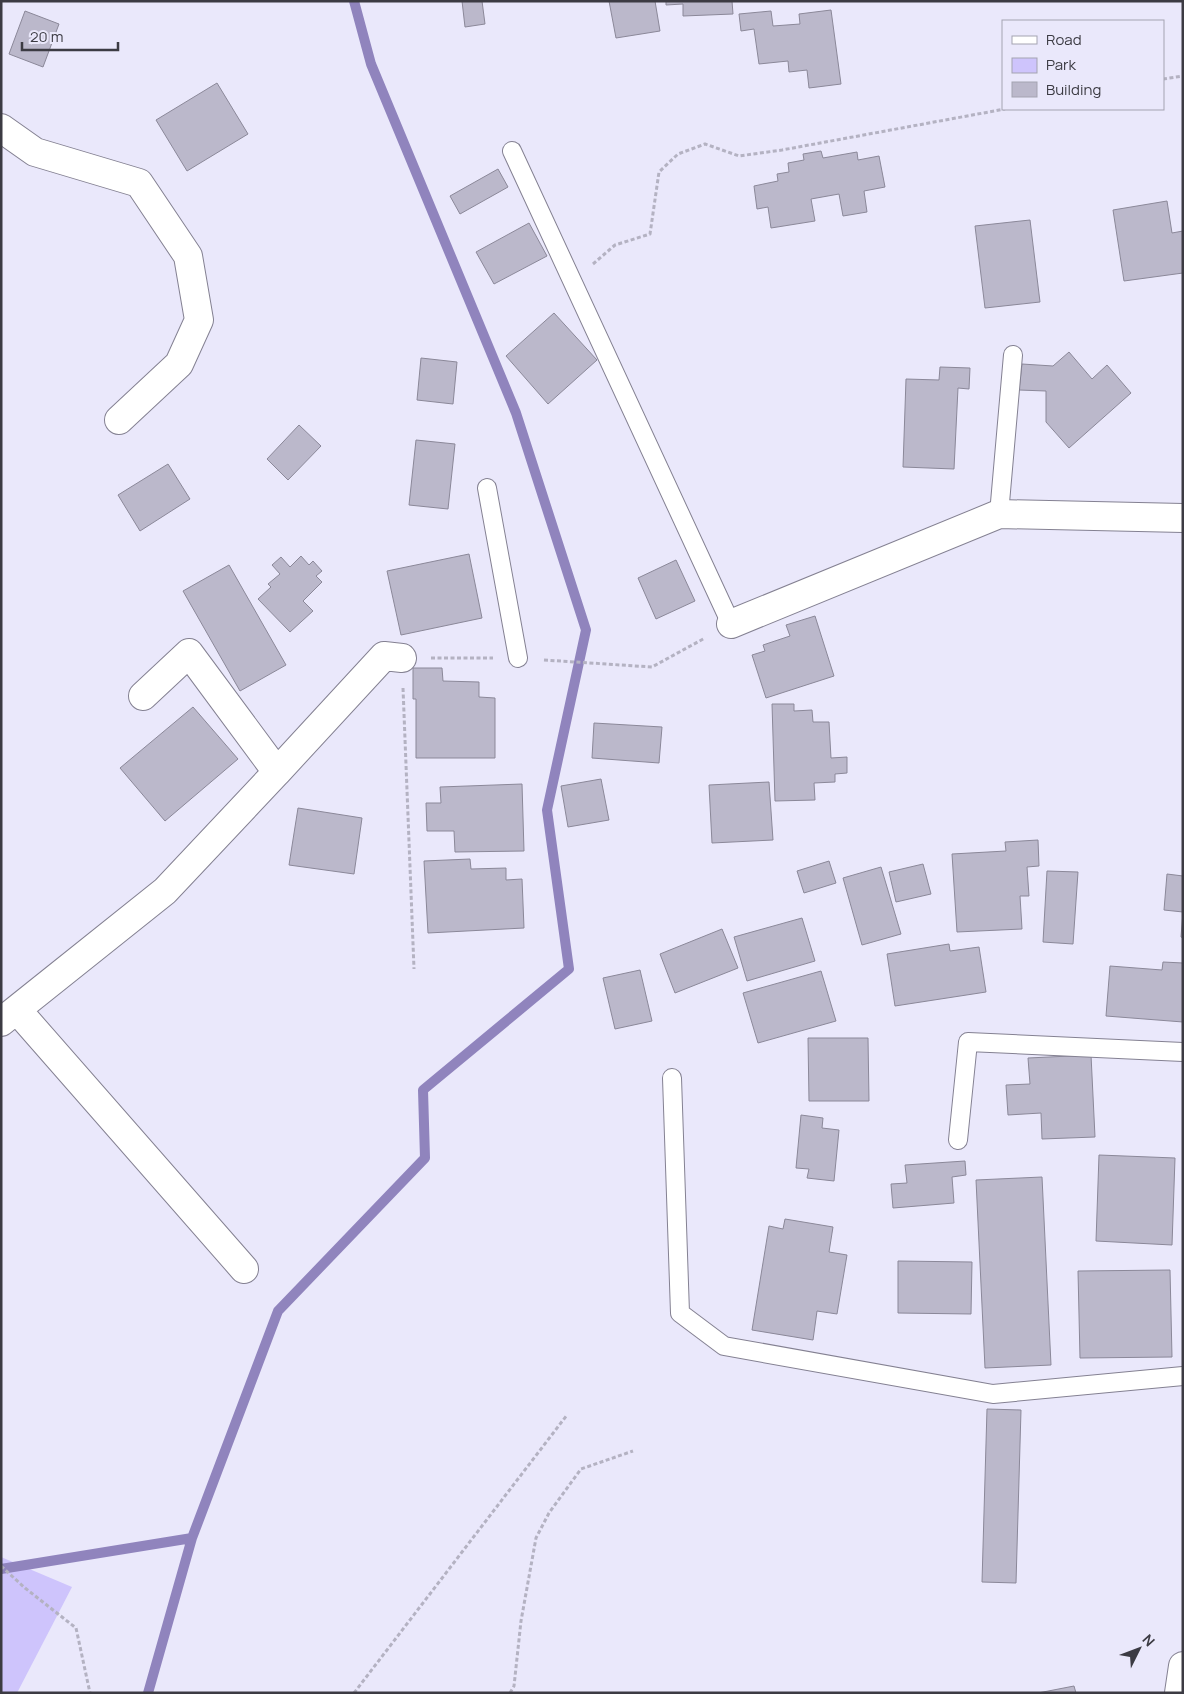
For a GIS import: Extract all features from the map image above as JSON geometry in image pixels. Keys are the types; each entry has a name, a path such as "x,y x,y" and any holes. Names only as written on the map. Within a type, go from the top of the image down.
{"street":[{"path":"1,128 35,152 139,182 188,256 198,320 179,364 119,420"},
{"path":"731,624 999,514 1183,518"},
{"path":"143,696 189,653 277,772"},
{"path":"244,1269 10,1016 165,891 384,656 402,658"},
{"path":"1179,1693 1183,1666"}],"lane":[{"path":"512,151 731,624"},
{"path":"999,514 1013,354"},
{"path":"487,488 518,658"},
{"path":"958,1140 968,1042 1183,1052"},
{"path":"672,1078 680,1313 724,1346 993,1394 1183,1376"}],"path":[{"path":"1164,79 1183,76"},
{"path":"572,281 616,245 650,234 659,172 678,154 705,144 739,156 782,150 1002,110"},
{"path":"414,969 402,658 518,658 652,667 731,624"},
{"path":"354,1693 567,1415"},
{"path":"510,1693 514,1686 521,1621 536,1538 549,1513 581,1469 633,1451"},
{"path":"1,1566 76,1628 90,1693"}],"green space":[{"path":"1,1557 72,1587 17,1693 1,1693"}],"building":[{"path":"462,1 482,1 485,24 465,27"},
{"path":"609,1 655,1 660,31 616,38"},
{"path":"666,1 732,1 733,14 683,16 683,4 666,5"},
{"path":"831,10 841,84 809,88 807,70 789,72 788,61 759,64 754,29 741,31 739,14 771,11 773,26 800,24 799,14"},
{"path":"25,11 59,24 43,67 9,54"},
{"path":"217,83 248,134 187,171 156,120"},
{"path":"821,151 823,158 857,152 858,160 879,156 885,187 864,191 867,212 843,216 839,194 811,199 815,221 771,228 768,207 757,209 754,186 778,181 777,174 789,172 788,163 804,160 803,154"},
{"path":"498,169 508,187 460,214 450,196"},
{"path":"1167,201 1172,233 1183,231 1183,273 1124,281 1113,210"},
{"path":"1030,220 1040,302 985,308 975,226"},
{"path":"529,223 547,256 494,284 476,252"},
{"path":"554,313 597,360 548,404 506,356"},
{"path":"1069,352 1092,379 1107,365 1131,393 1069,448 1046,422 1046,391 1019,390 1022,364 1053,366"},
{"path":"421,358 457,362 453,404 417,400"},
{"path":"940,367 970,368 969,389 958,388 954,469 903,467 906,379 939,380"},
{"path":"299,425 321,446 288,480 267,459"},
{"path":"416,440 455,444 448,509 409,505"},
{"path":"168,464 190,499 140,531 118,495"},
{"path":"469,554 482,618 401,635 387,571"},
{"path":"301,556 309,565 313,561 322,571 316,576 322,582 303,601 313,611 290,632 258,599 271,587 268,584 280,574 272,565 281,557 290,567"},
{"path":"676,560 695,601 656,619 638,578"},
{"path":"229,565 286,665 240,691 183,591"},
{"path":"815,616 834,676 766,698 752,655 765,651 763,645 790,636 786,625"},
{"path":"413,668 442,668 443,681 479,682 479,697 495,698 495,758 416,758 416,699 413,699"},
{"path":"772,704 794,704 794,711 812,710 813,722 829,722 831,758 847,757 847,773 835,774 835,782 814,783 815,800 775,801"},
{"path":"193,707 238,759 165,821 120,768"},
{"path":"594,723 662,727 659,763 592,758"},
{"path":"601,779 609,820 568,827 561,786"},
{"path":"769,782 773,840 712,843 709,785"},
{"path":"522,784 524,851 455,852 454,831 427,831 426,803 441,803 440,787"},
{"path":"298,808 362,818 354,874 289,865"},
{"path":"1038,840 1039,866 1027,867 1029,896 1020,896 1022,929 957,932 952,854 1006,851 1005,842"},
{"path":"470,859 471,869 506,868 506,880 522,879 524,928 428,933 424,861"},
{"path":"829,861 836,883 804,893 797,871"},
{"path":"923,864 931,894 896,902 889,872"},
{"path":"881,867 901,934 862,945 843,878"},
{"path":"1047,871 1078,872 1073,944 1043,942"},
{"path":"1167,874 1183,876 1183,912 1164,910"},
{"path":"1183,912 1183,938 1181,937"},
{"path":"802,918 815,961 747,981 734,937"},
{"path":"722,929 738,968 675,993 660,954"},
{"path":"949,944 950,951 979,947 986,992 895,1006 887,954"},
{"path":"1163,962 1183,963 1183,1022 1106,1016 1110,966 1162,970"},
{"path":"640,970 652,1021 615,1029 603,978"},
{"path":"821,971 836,1021 758,1043 743,993"},
{"path":"808,1038 868,1038 869,1101 809,1101"},
{"path":"1091,1055 1095,1137 1042,1139 1041,1113 1008,1115 1006,1085 1030,1084 1028,1058"},
{"path":"801,1115 823,1118 822,1128 839,1130 834,1181 807,1178 809,1169 796,1168"},
{"path":"1099,1155 1175,1158 1172,1245 1096,1241"},
{"path":"965,1161 966,1175 952,1177 954,1203 893,1208 891,1184 907,1183 905,1165"},
{"path":"1042,1177 1051,1365 985,1368 976,1180"},
{"path":"785,1219 833,1227 829,1252 847,1255 837,1314 817,1311 813,1340 752,1330 769,1226 783,1229"},
{"path":"898,1261 972,1262 971,1314 898,1313"},
{"path":"1170,1270 1172,1357 1080,1358 1078,1271"},
{"path":"987,1409 1021,1410 1016,1583 982,1582"},
{"path":"1074,1686 1076,1693 1038,1693"}],"waterway":[{"path":"148,1693 192,1538 278,1311 425,1158 423,1090 569,969 547,810 586,630 516,413 371,64 354,1"},
{"path":"1,1569 192,1538"}]}
